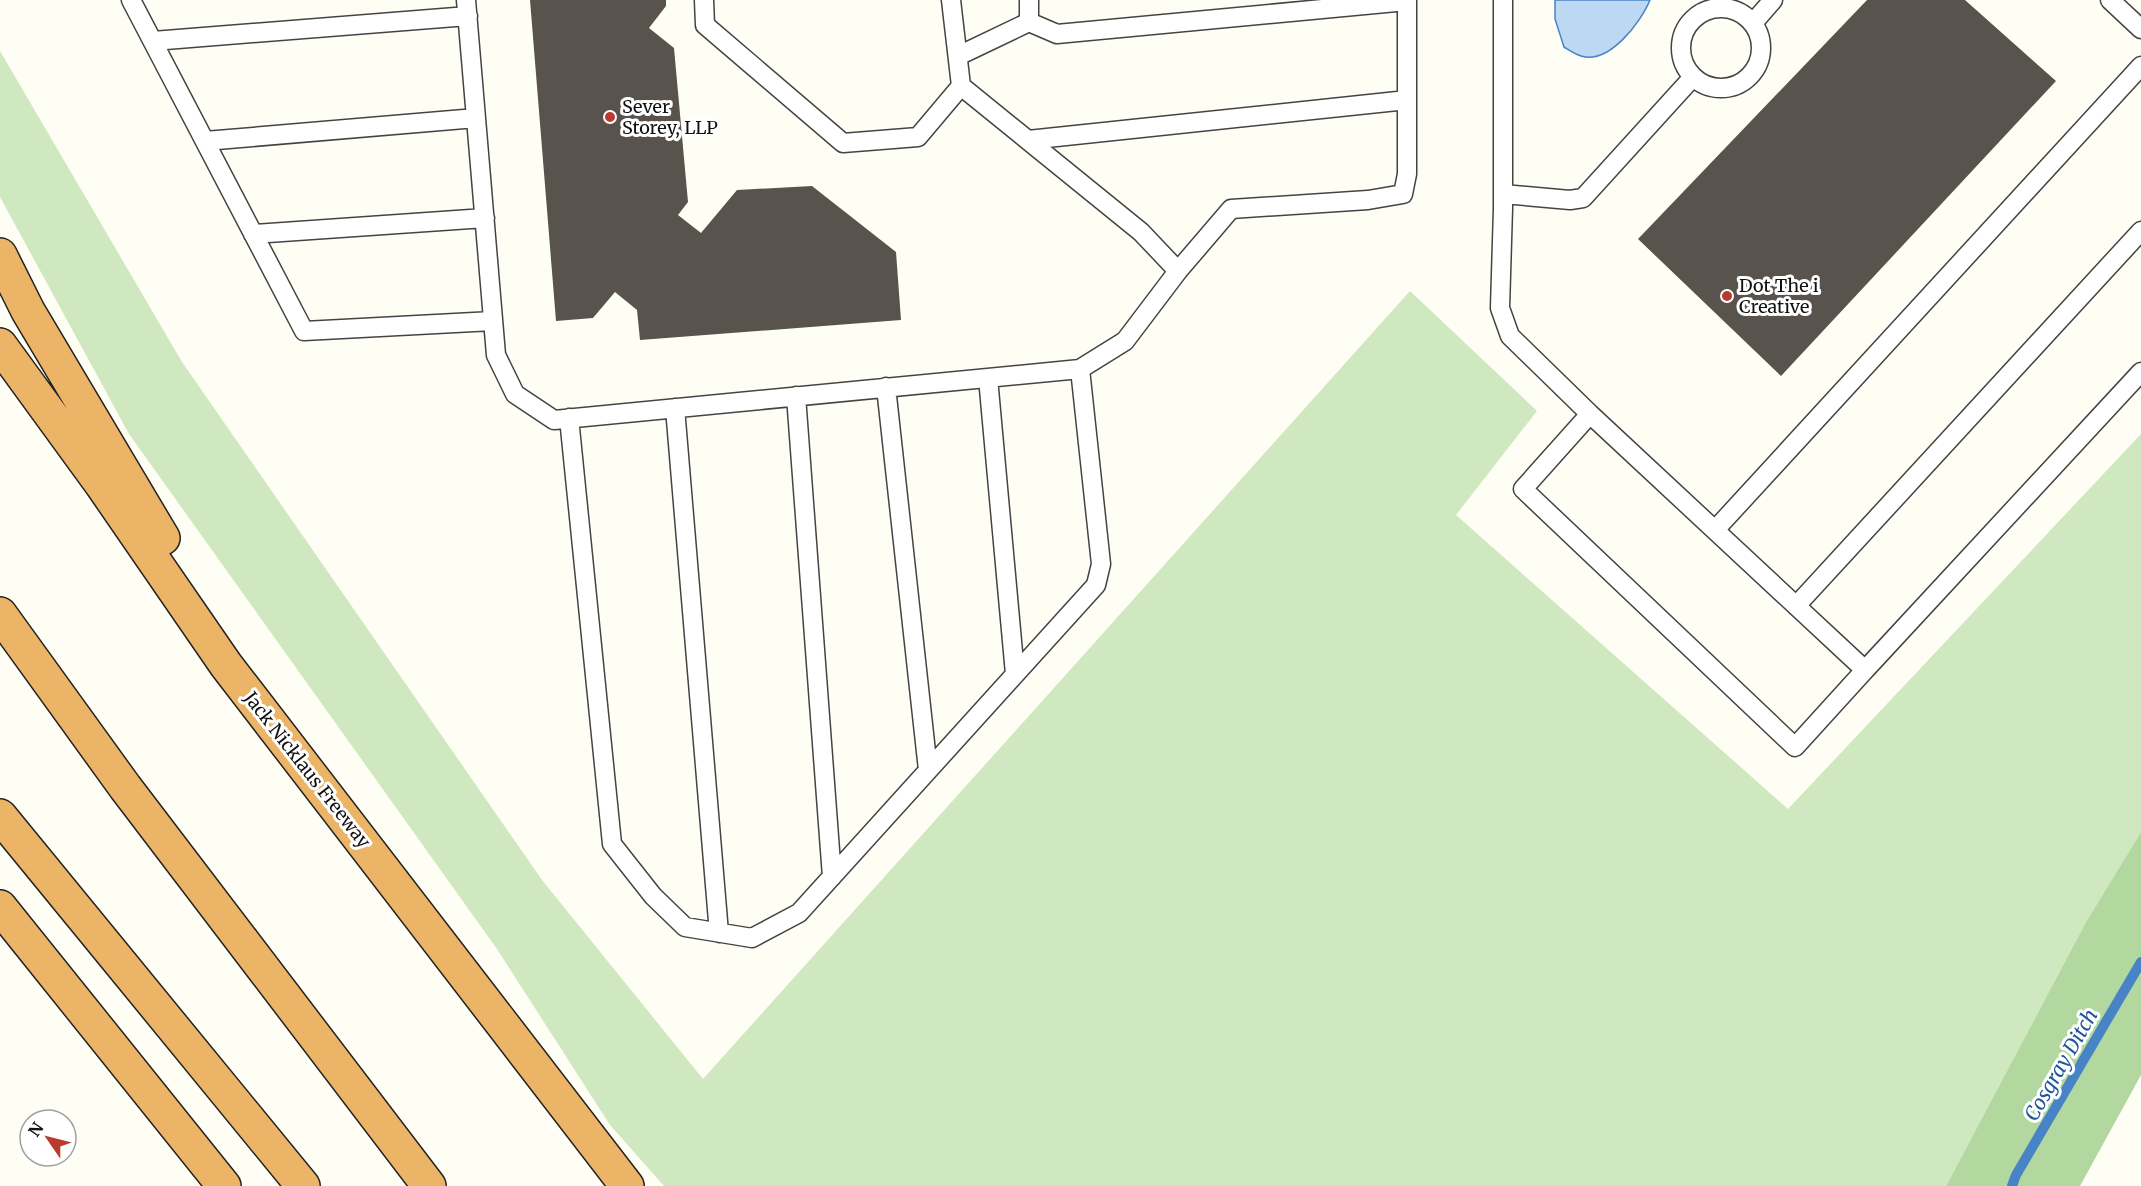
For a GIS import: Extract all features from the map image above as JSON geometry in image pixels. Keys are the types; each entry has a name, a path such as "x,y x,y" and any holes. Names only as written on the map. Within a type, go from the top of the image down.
{"highway":[{"path":"0,255 28,311 275,728"},
{"name":"Jack Nicklaus Freeway","path":"0,345 102,485 226,665 627,1186"},
{"path":"0,614 124,787 429,1186"},
{"path":"0,816 303,1186"},
{"path":"0,907 224,1186"}],"lane":[{"path":"131,0 304,331 493,321"},
{"path":"705,0 705,25 843,142 918,137 961,86"},
{"path":"951,0 961,86 1141,232 1178,271"},
{"path":"1029,0 1029,22"},
{"path":"1503,0 1503,194 1500,308 1510,336 1590,414 1865,670"},
{"path":"1753,23 1773,0"},
{"path":"2110,0 2141,29"},
{"path":"153,41 467,8 496,355 515,394 554,420 1080,369 1125,341 1178,271 1231,209 1368,200 1403,194 1407,174 1407,1 1057,34 1029,22 958,56"},
{"path":"1719,8 1743,14 1753,23 1759,34 1760,60 1749,77 1731,87 1718,88 1704,85 1685,66 1682,39 1696,17 1719,8"},
{"path":"1714,530 2141,66"},
{"path":"1503,194 1570,200 1583,198 1694,77"},
{"path":"1028,140 1407,99"},
{"path":"205,141 476,118"},
{"path":"253,234 484,218"},
{"path":"1796,606 2141,231"},
{"path":"569,418 612,844 653,896 685,927 752,938 799,913 1096,585 1101,564 1080,369"},
{"path":"1590,414 1523,489 1795,747 2141,372"},
{"path":"988,378 1015,674"},
{"path":"886,387 928,770"},
{"path":"796,396 832,877"},
{"path":"675,408 719,933"}],"green space":[{"path":"0,51 182,362 542,880 703,1079 1410,291 1537,411 1456,515 1788,809 2141,434 2141,832 2086,922 1946,1186 664,1186 610,1125 497,949 129,434 0,197"},
{"path":"2141,832 2141,1075 2080,1186 1946,1186 2086,922"}],"water":[{"path":"1555,0 1650,0 1632,30 1623,40 1613,48 1592,57 1581,56 1564,47 1555,19"}],"building":[{"name":"Sever Storey, LLP","path":"530,0 666,0 666,6 649,28 674,48 688,202 678,215 701,233 737,190 812,186 896,252 901,320 640,340 637,310 615,292 593,318 556,321"},
{"path":"1867,0 1965,0 2056,81 1781,376 1638,239"}],"waterway":[{"name":"Cosgray Ditch","path":"2012,1186 2016,1175 2141,962"}],"place":[{"name":"Sever Storey, LLP","path":"610,117"},
{"name":"Dot The i Creative","path":"1727,296"}]}
